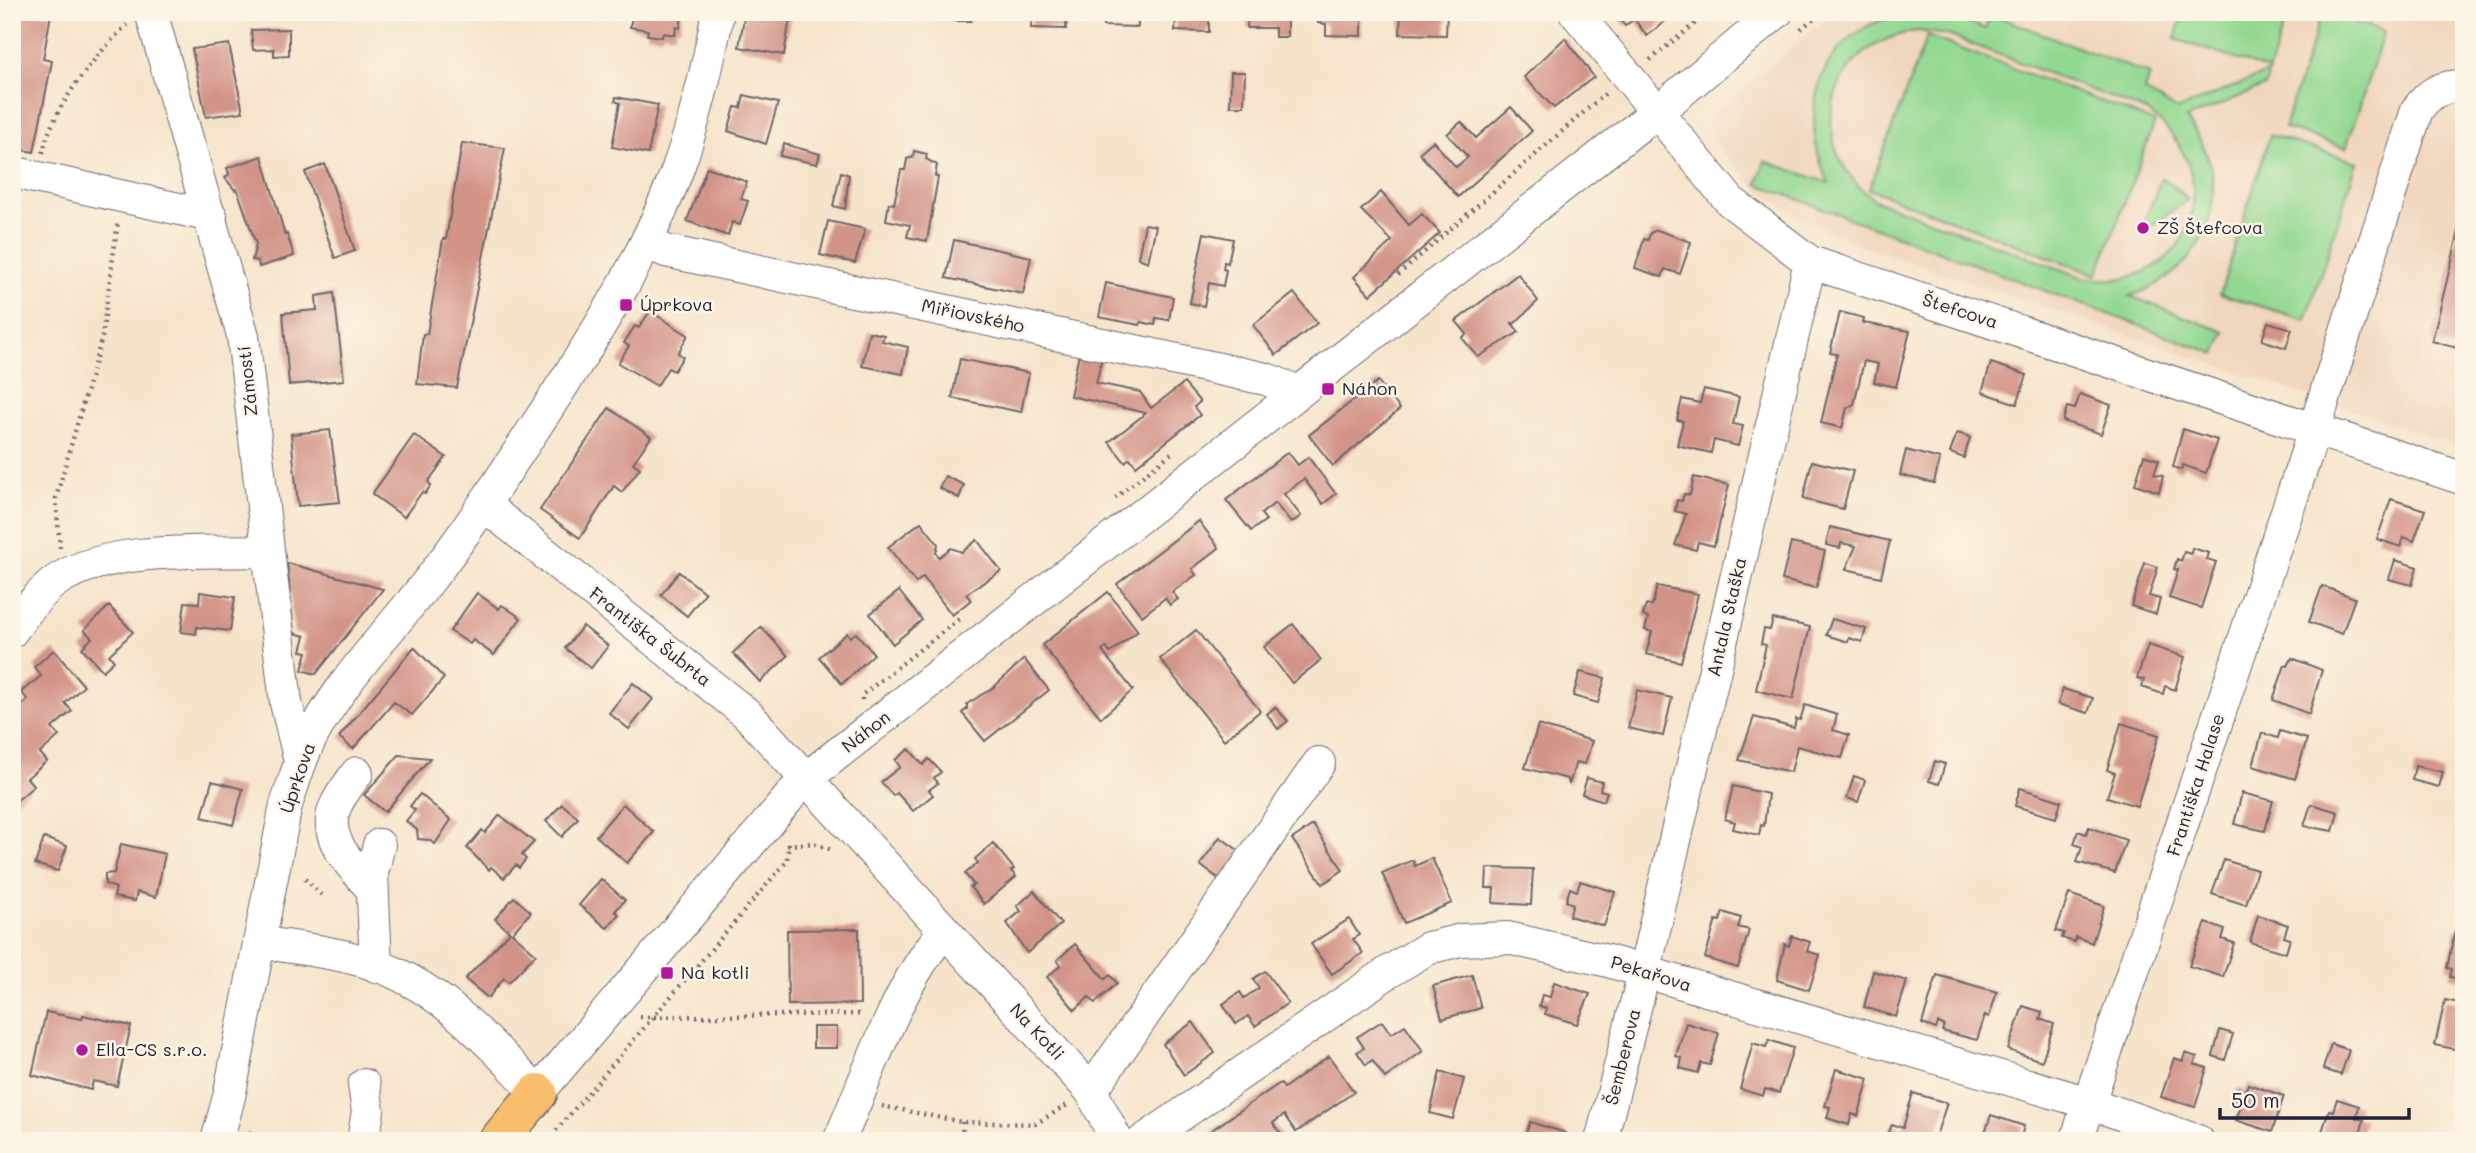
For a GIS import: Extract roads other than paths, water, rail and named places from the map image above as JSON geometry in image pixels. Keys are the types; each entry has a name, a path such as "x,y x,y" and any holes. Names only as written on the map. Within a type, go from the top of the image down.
{"main road":[{"path":"498,1141 538,1093"}],"street":[{"name":"Úprkova","path":"217,1141 229,1097 286,806 300,761 324,715 341,691 443,563 484,505 578,362 647,243 693,123 718,12"},
{"name":"Štefcova","path":"1575,12 1730,201 1810,262 2464,479"},
{"name":"Náhon","path":"538,1093 603,1017 814,791 1299,391 1658,111 1777,12"},
{"name":"Zámostí","path":"141,16 211,216 243,336 266,551 286,703 300,761"},
{"path":"2314,428 2417,110 2429,93 2449,86 2464,86"},
{"path":"25,175 211,216"},
{"name":"Miřiovského","path":"647,243 666,251 1266,379 1299,391"},
{"name":"Antala Staška","path":"1644,973 1810,262"},
{"name":"Františka Halase","path":"2076,1141 2314,428"},
{"name":"Františka Šubrta","path":"484,505 747,715 814,791"},
{"path":"12,631 47,588 62,577 88,565 128,556 266,551"},
{"path":"1091,1091 1319,763"},
{"path":"357,773 335,805 331,820 340,852 372,889"},
{"name":"Na Kotli","path":"814,791 1091,1091 1117,1141"},
{"path":"376,965 372,889 379,845"},
{"path":"839,1141 912,978 926,951 944,932"},
{"name":"Pekařova","path":"1143,1141 1387,973 1428,948 1461,940 1508,938 1644,973 2089,1103 2198,1141"},
{"path":"259,942 376,965 410,980 440,999 538,1093"},
{"name":"Šemberova","path":"1601,1141 1644,973"},
{"path":"363,1141 368,1111 364,1085"}],"place":[{"name":"ZŠ Štefcova","path":"2143,228"},
{"name":"Úprkova","path":"626,305"},
{"name":"Náhon","path":"1328,389"},
{"name":"Na kotli","path":"667,973"},
{"name":"Ella-CS s.r.o.","path":"82,1050"}]}
